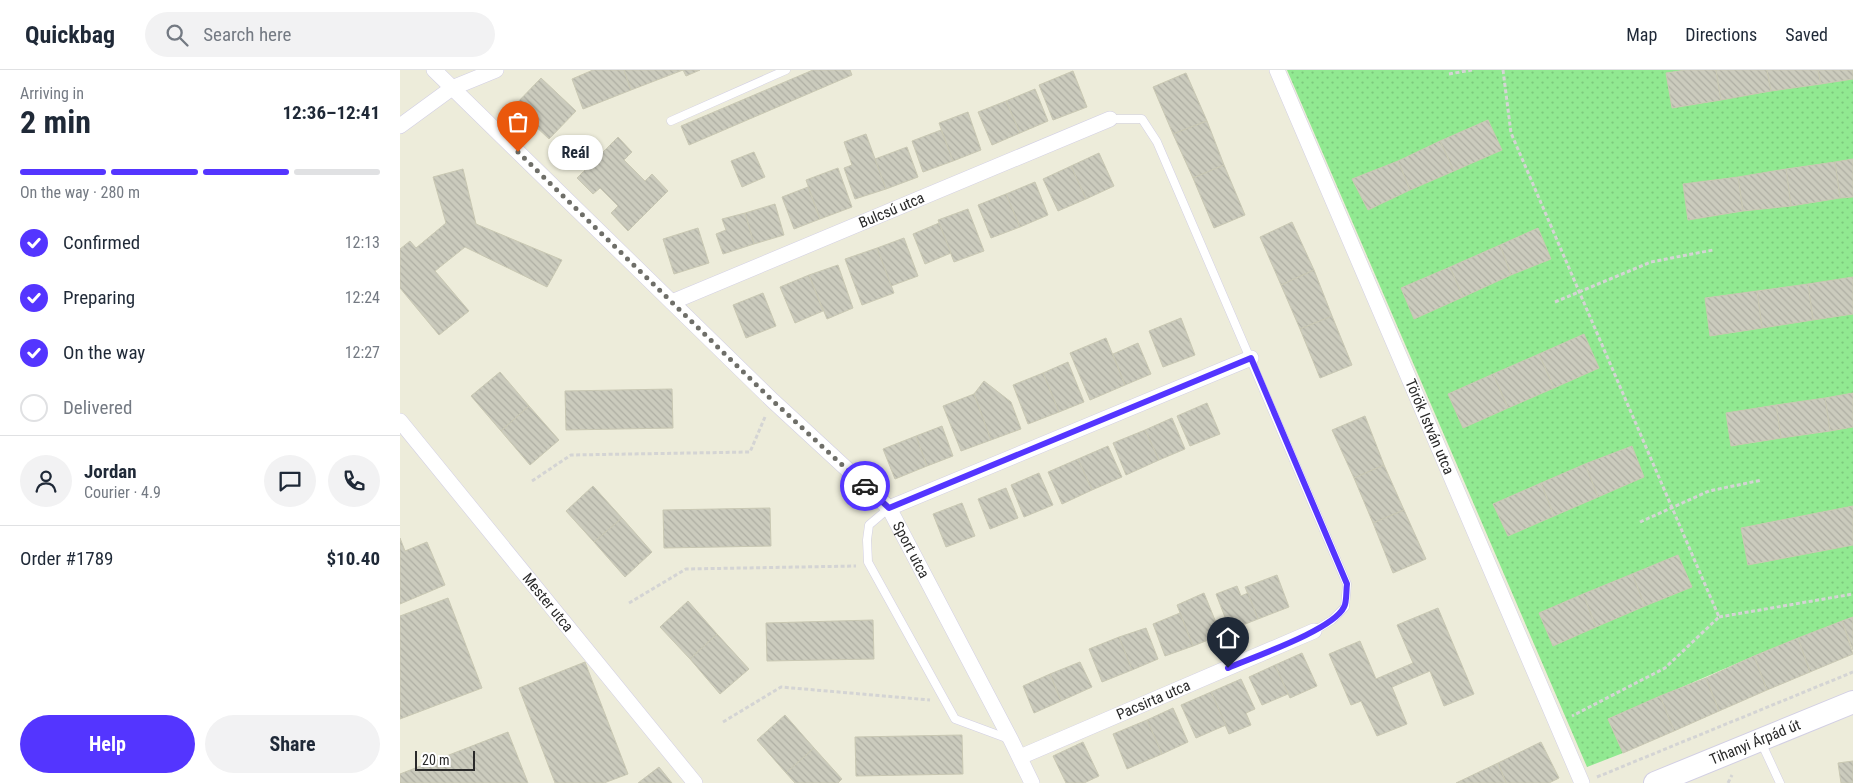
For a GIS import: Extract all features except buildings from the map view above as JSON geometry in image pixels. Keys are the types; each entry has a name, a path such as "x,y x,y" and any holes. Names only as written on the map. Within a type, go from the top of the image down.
{"street":[{"name":"Sport utca","path":"434,70 772,400 889,508 1012,740 1032,783"},
{"path":"400,126 452,88 496,70"},
{"name":"Török István utca","path":"1277,70 1557,724 1587,781"},
{"name":"Bulcsú utca","path":"672,302 1110,119"},
{"path":"889,508 1251,358"},
{"name":"Mester utca","path":"400,421 695,783"},
{"name":"Pacsirta utca","path":"1020,757 1314,631"},
{"name":"Tihanyi Árpád út","path":"1655,783 1853,702"}],"lane":[{"path":"671,121 786,70"},
{"path":"1110,119 1142,118 1157,142 1347,584 1345,607 1332,620 1314,631"},
{"path":"889,508 869,525 867,540 868,562 955,719 1012,740"},
{"path":"1760,740 1780,783"}],"path":[{"path":"1449,74 1472,70"},
{"path":"1503,70 1511,132 1719,617"},
{"path":"1555,302 1651,262 1713,250"},
{"path":"532,481 571,455 750,452 772,400"},
{"path":"1640,522 1709,491 1762,480"},
{"path":"629,603 686,569 871,566"},
{"path":"1557,724 1665,668 1719,617 1853,594"},
{"path":"1587,781 1853,672"},
{"path":"723,722 781,686 946,702"}],"green space":[{"path":"1287,70 1853,70 1853,617 1754,656 1608,719 1623,753 1587,767"}],"way so far":[{"path":"518,152 772,400 865,486"}],"place":[{"name":"Reál","path":"518,152"}],"route":[{"path":"865,486 889,508 1251,358 1347,584 1345,607 1332,620 1314,631 1228,668"}]}
